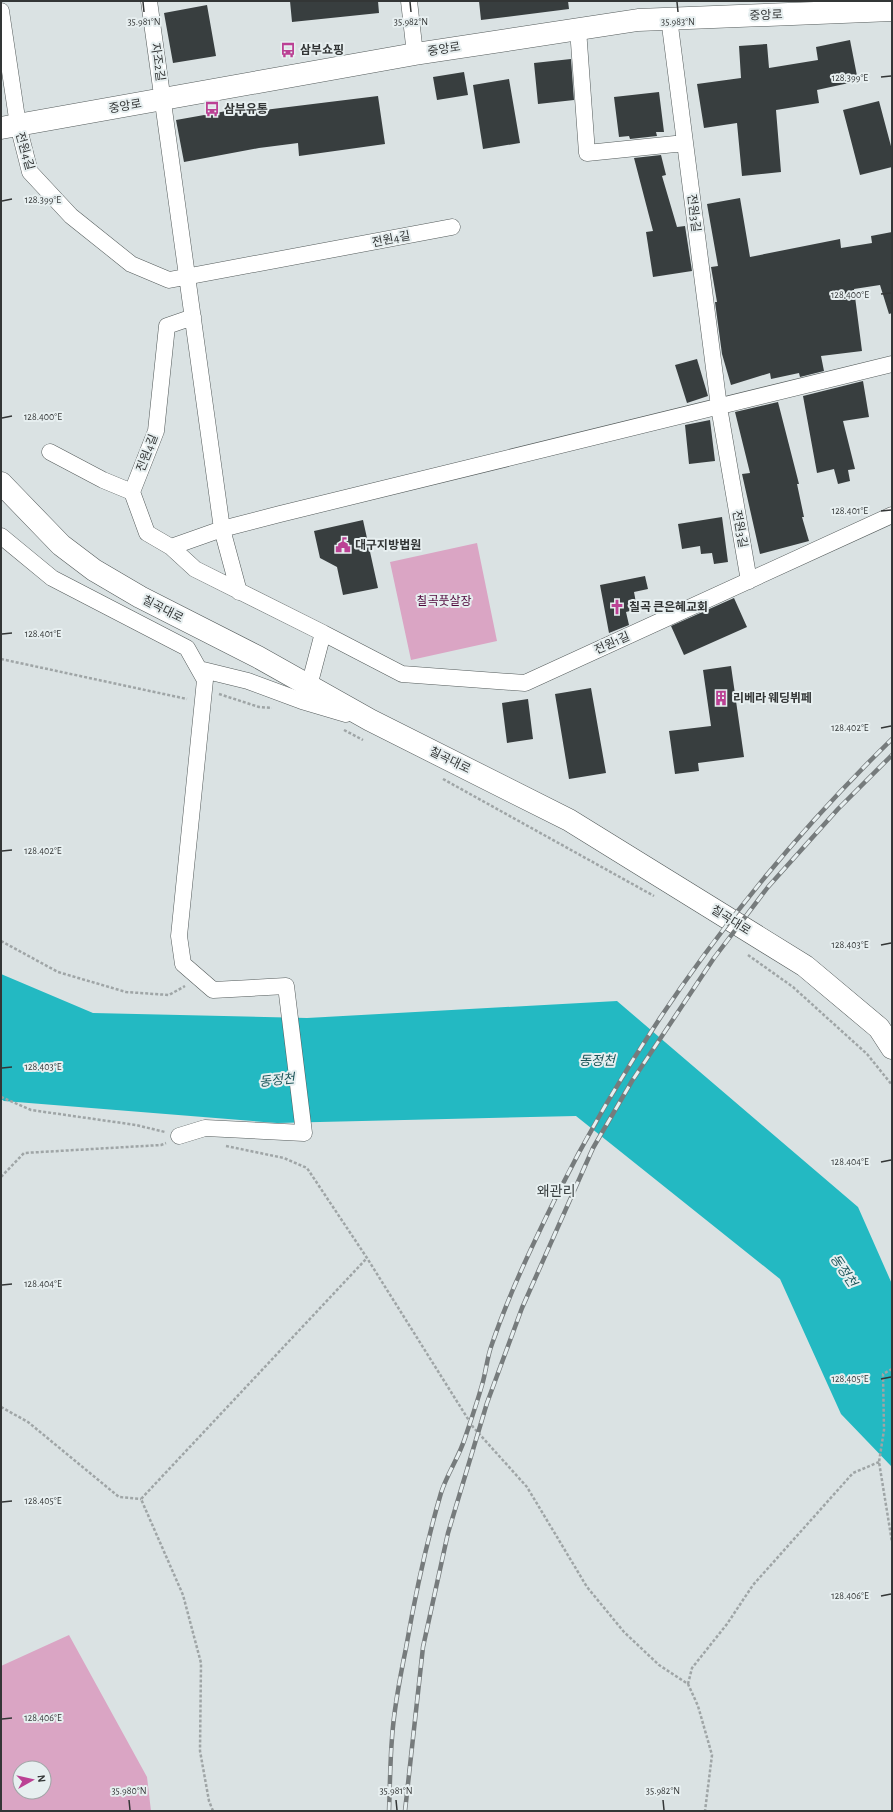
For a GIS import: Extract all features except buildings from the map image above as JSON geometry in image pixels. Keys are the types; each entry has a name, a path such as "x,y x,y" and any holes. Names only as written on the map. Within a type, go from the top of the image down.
{"main road":[{"name":"중앙로","path":"10,127 415,54 638,20 892,10"},
{"name":"칠곡대로","path":"1,483 61,545 94,570 140,597 258,657 370,720 570,820 805,966 879,1028 892,1048"}],"street":[{"name":"자조2길","path":"149,1 163,99"},
{"path":"409,1 415,54"},
{"name":"전원4길","path":"1,11 10,127 30,172 71,216 130,264 169,280 187,278 452,227"},
{"name":"전원3길","path":"669,18 719,407 749,581"},
{"path":"578,29 587,153 685,143"},
{"path":"163,99 222,529 239,592"},
{"name":"전원4길","path":"132,492 156,431 167,326 193,317"},
{"path":"171,547 222,529 887,365"},
{"path":"50,452 103,480 132,492"},
{"name":"전원1길","path":"132,492 147,533 171,547 195,569 402,674 525,682 892,515"},
{"path":"1,536 52,578 187,648 205,680 179,936 183,964 213,990 286,986 304,1133 206,1128 179,1136"},
{"path":"309,686 323,633"},
{"path":"199,669 248,681 302,701 370,720"}],"path":[{"path":"1,659 203,702 216,693 259,707 279,708"},
{"path":"341,729 368,742"},
{"path":"441,779 659,899"},
{"path":"1,941 58,972 126,992 170,995 198,978"},
{"path":"746,953 793,987 867,1054 892,1086"},
{"path":"1,1097 31,1110 136,1125 179,1136"},
{"path":"1,1177 24,1153 161,1145 179,1136"},
{"path":"224,1146 284,1158 307,1168 366,1258 473,1428 527,1486 587,1587 624,1632 659,1665 688,1684 698,1706 712,1755 705,1811"},
{"path":"141,1499 366,1258"},
{"path":"891,1369 883,1374 884,1430 879,1462 892,1542"},
{"path":"1,1407 28,1422 119,1497 141,1499"},
{"path":"688,1684 692,1668 727,1624 753,1585 853,1473 879,1462"},
{"path":"141,1499 183,1594 201,1663 200,1751 209,1802 213,1811"}],"green space":[{"name":"칠곡풋살장","path":"477,543 497,641 411,660 390,562"},
{"path":"69,1635 147,1777 151,1811 1,1811 1,1666"}],"water":[{"name":"동정천","path":"1,974 93,1013 307,1018 617,1001 858,1207 892,1284 892,1470 891,1466 841,1414 780,1279 576,1116 277,1123 4,1101 1,1099"}],"railway":[{"path":"389,1811 391,1747 399,1681 430,1531 441,1493 462,1445 474,1412 492,1344 529,1252 588,1136 624,1074 663,1013 704,955 748,898 794,843 842,790 892,739"},
{"path":"405,1811 423,1647 448,1533 487,1403 522,1308 593,1148 632,1081 714,958 768,887 838,809 892,755"}],"place":[{"name":"삼부쇼핑","path":"288,50"},
{"name":"삼부유통","path":"212,109"},
{"name":"대구지방법원","path":"343,545"},
{"name":"칠곡 큰은혜교회","path":"617,607"},
{"name":"리베라 웨딩뷔페","path":"721,698"}],"district":[{"name":"왜관리","path":"556,1192"}]}
